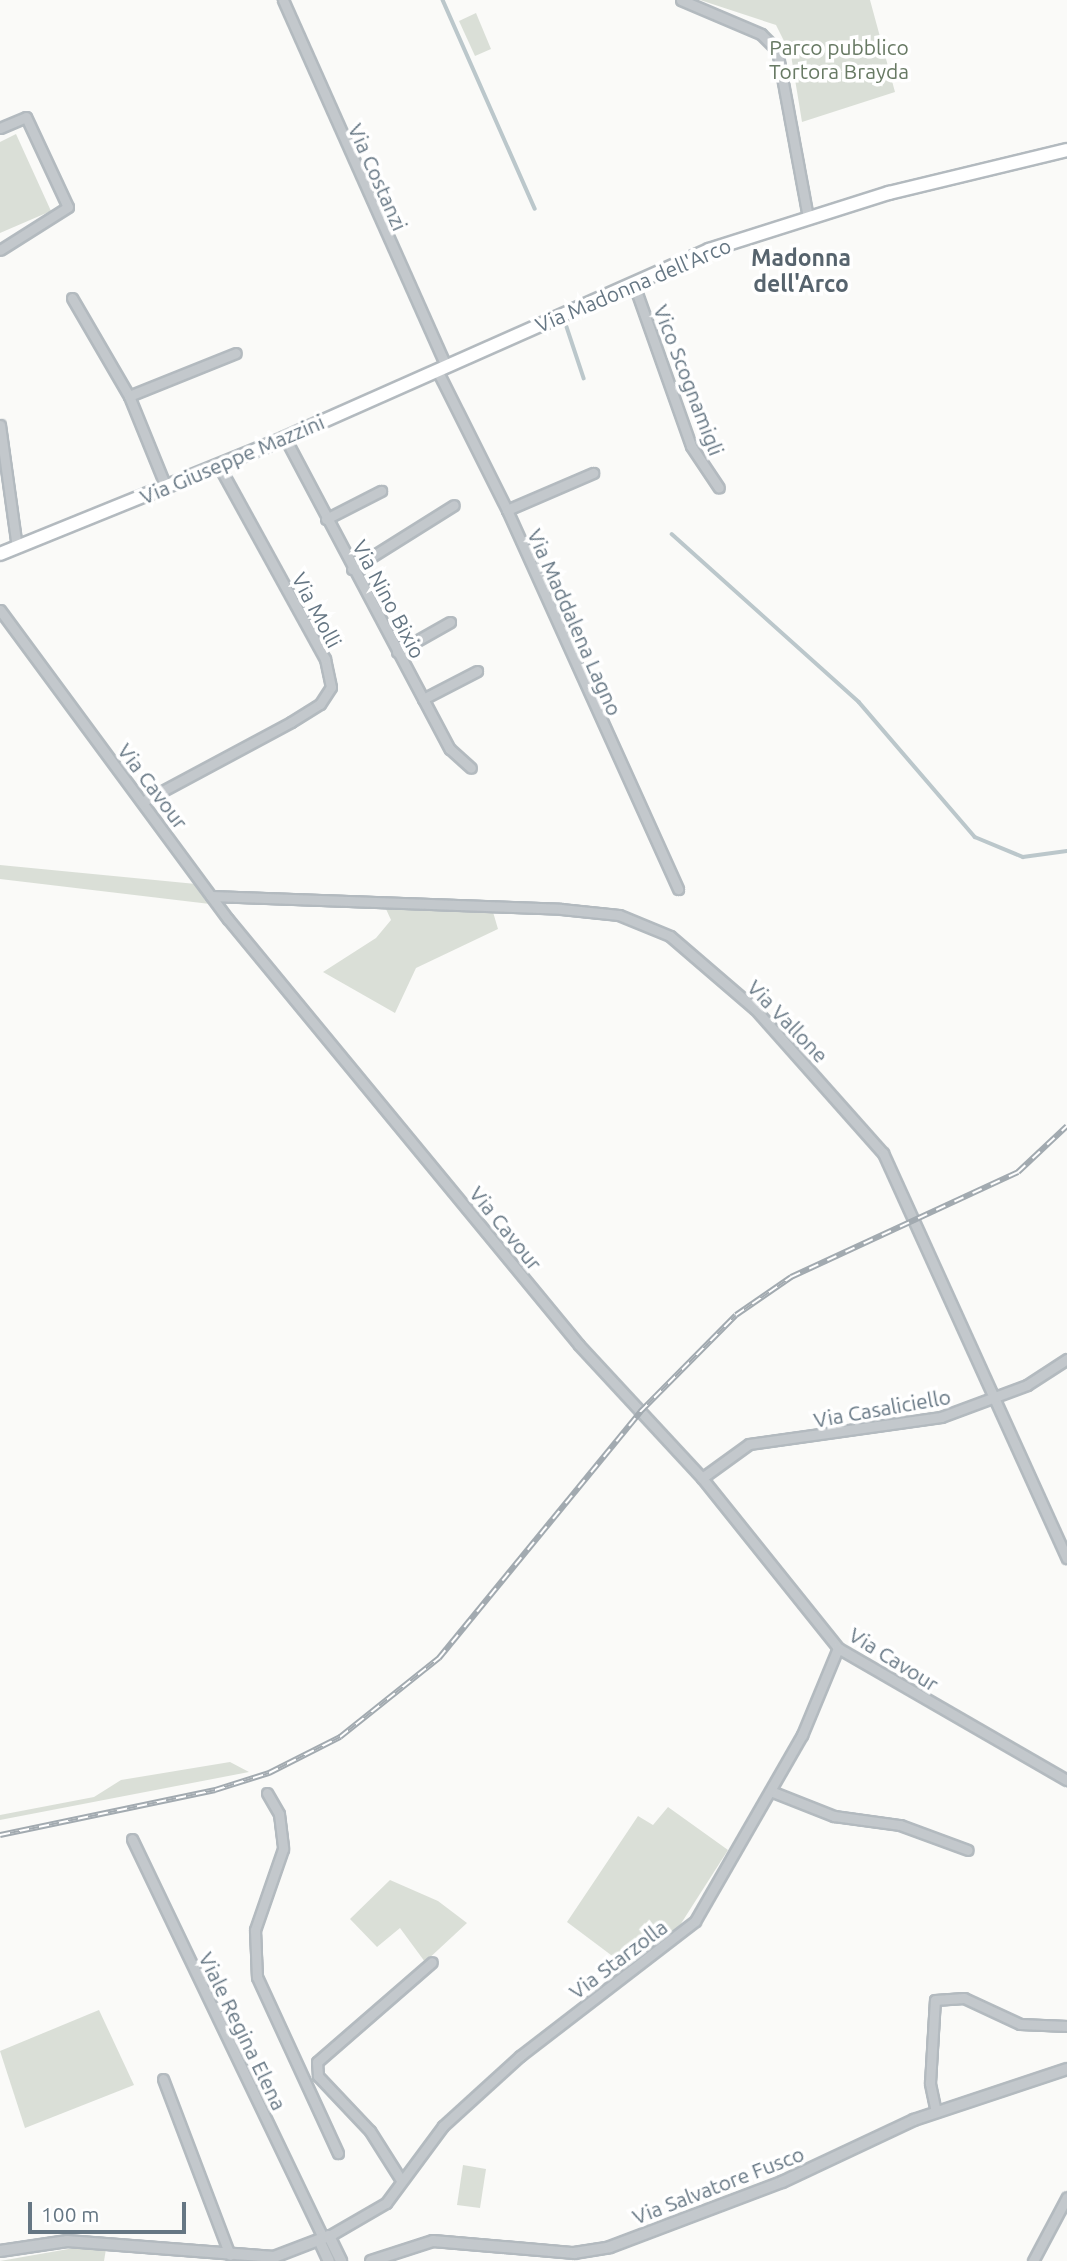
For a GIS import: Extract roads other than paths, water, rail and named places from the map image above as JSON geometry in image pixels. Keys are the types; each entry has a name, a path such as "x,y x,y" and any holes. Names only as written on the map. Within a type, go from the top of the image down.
{"main road":[{"name":"Via Madonna dell'Arco","path":"442,368 633,282 808,217 1067,150"},
{"name":"Via Giuseppe Mazzini","path":"0,554 219,466 442,368"}],"street":[{"name":"Via Costanzi","path":"283,0 442,368"},
{"path":"681,0 761,34 777,50 808,217"},
{"path":"0,128 26,117 68,206 0,250"},
{"name":"Vico Scognamigli","path":"633,282 691,446 719,488"},
{"path":"72,298 130,396 166,487"},
{"path":"130,396 236,353"},
{"name":"Via Maddalena Lagno","path":"442,368 678,889"},
{"path":"0,425 17,547"},
{"name":"Via Nino Bixio","path":"285,438 352,569 450,749 471,768"},
{"name":"Via Molli","path":"142,802 291,722 320,704 331,687 325,659 219,466"},
{"path":"508,510 593,473"},
{"path":"326,519 381,491"},
{"path":"352,569 454,505"},
{"name":"Via Cavour","path":"0,610 211,896 587,1354 702,1478 838,1648 1067,1780"},
{"path":"397,652 450,622"},
{"path":"423,699 477,671"},
{"name":"Via Vallone","path":"211,896 561,909 619,915 670,936 755,1009 883,1153 1067,1558"},
{"name":"Via Casaliciello","path":"702,1478 749,1444 882,1429 994,1400 1067,1359"},
{"name":"Via Starzolla","path":"324,2238 374,2213 426,2144 520,2056 684,1933 773,1792 820,1700 838,1648"},
{"path":"773,1792 834,1816 900,1825 968,1850"},
{"path":"267,1793 279,1814 283,1849 260,1911 253,1954 265,2003 338,2153"},
{"name":"Viale Regina Elena","path":"132,1839 324,2238"},
{"path":"401,2180 370,2130 318,2076 317,2062 432,1962"},
{"path":"936,2112 930,2083 935,2000 964,1998 1020,2024 1067,2026"},
{"name":"Via Salvatore Fusco","path":"371,2261 433,2241 574,2253 610,2247 782,2182 936,2112 1067,2069"},
{"path":"303,2083 318,2076"},
{"path":"163,2079 230,2255"},
{"path":"1033,2261 1067,2197"},
{"path":"0,2251 66,2241 275,2257 324,2238"},
{"path":"324,2238 329,2261"},
{"path":"324,2238 341,2261"}],"waterway":[{"path":"443,0 535,209"},
{"path":"567,327 584,378"},
{"path":"672,534 859,702 975,837 1023,857 1067,851"}],"railway":[{"path":"0,1835 215,1790 269,1773 340,1737 439,1658 640,1412 736,1315 791,1277 1018,1172 1067,1126"}],"district":[{"name":"Madonna dell'Arco","path":"801,271"}],"park label":[{"name":"Parco pubblico Tortora Brayda","path":"839,59"}]}
